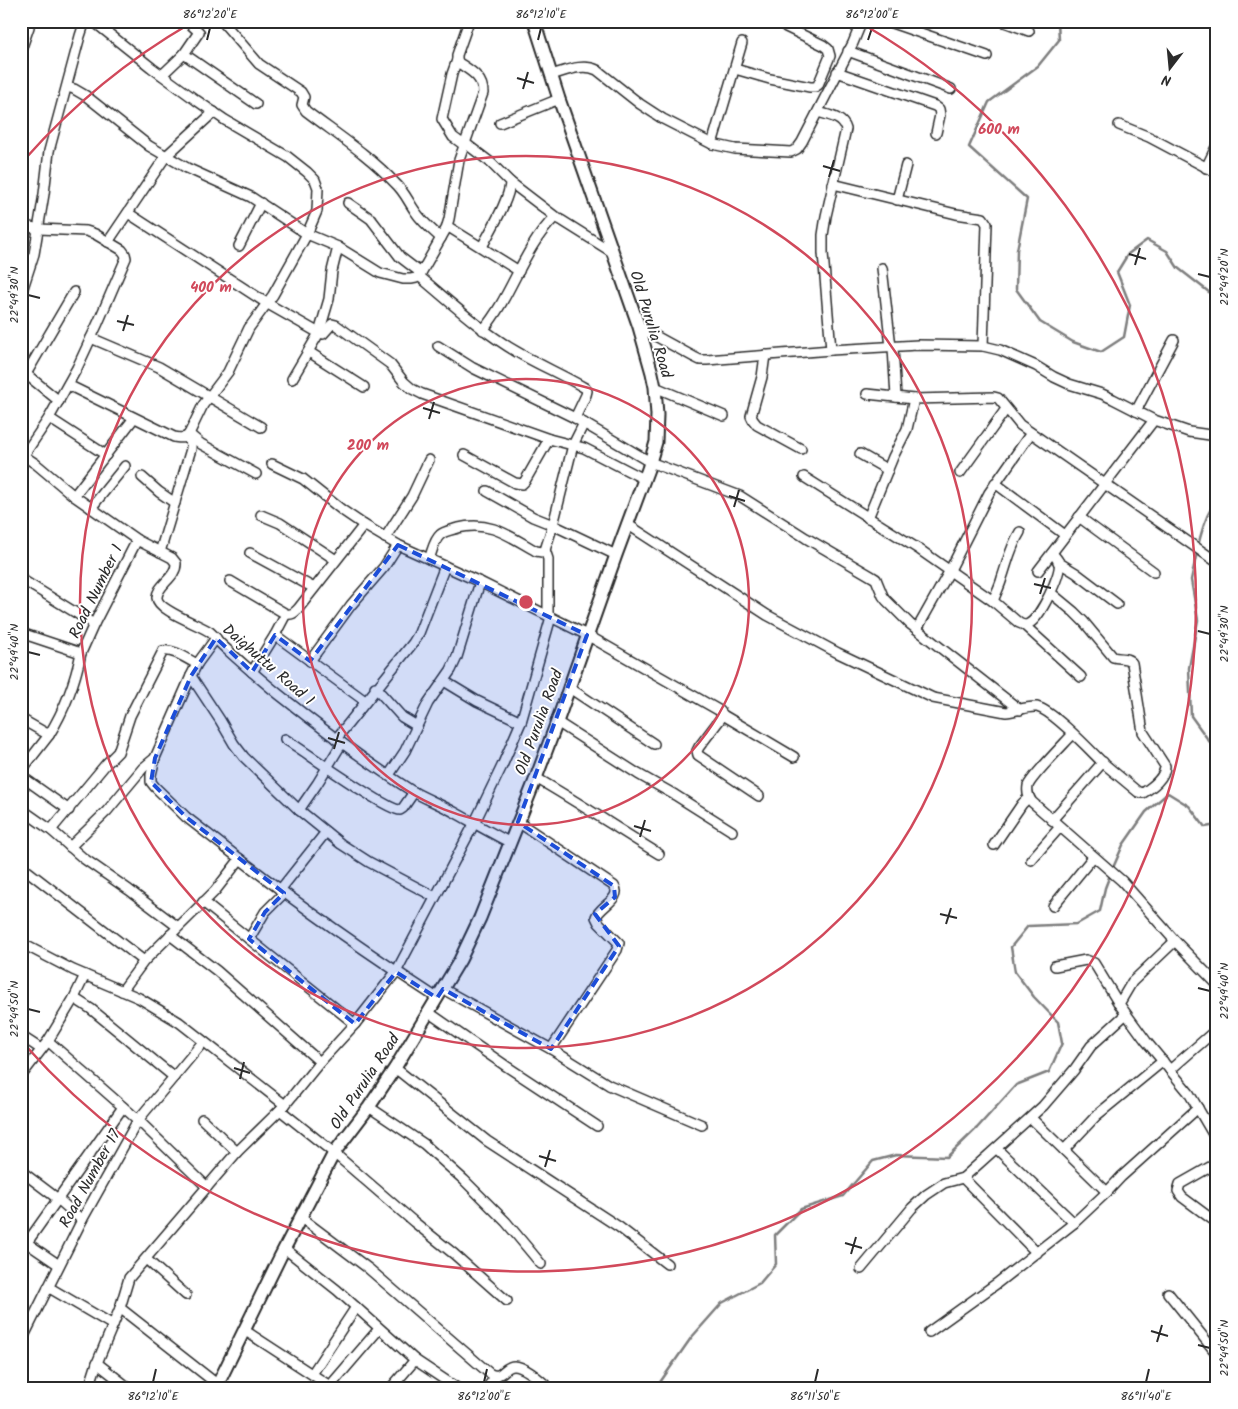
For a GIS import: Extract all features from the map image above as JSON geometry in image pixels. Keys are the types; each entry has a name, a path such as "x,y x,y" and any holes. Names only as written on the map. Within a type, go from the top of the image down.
{"main road":[{"name":"Old Purulia Road","path":"219,1387 284,1248 334,1153 369,1107 395,1068 460,960 480,918 557,722 656,442 655,387 639,327 559,99 534,21"}],"street":[{"path":"21,21 28,27 21,50"},
{"path":"21,294 34,254 39,229 49,151 85,21"},
{"path":"68,385 174,437 182,438 188,436 203,405 228,372 249,328 268,304 307,234 317,210 318,188 315,180 307,172 288,157 214,112 92,21"},
{"path":"162,75 184,54 199,32 186,21"},
{"path":"222,21 259,64 302,92 304,97 302,105 306,111 357,149 395,182 423,222 442,238"},
{"path":"469,21 457,55 442,119 452,136 490,162 510,182 557,218 612,252"},
{"path":"735,68 770,79 802,86 812,87 818,85 830,56 828,49 786,27 780,21"},
{"path":"551,75 582,66 590,67 597,70 640,104 663,119 712,144 735,149 791,152 797,149 802,142 862,21"},
{"path":"886,21 987,56"},
{"path":"1002,21 1029,31"},
{"path":"712,144 742,43"},
{"path":"848,51 951,89"},
{"path":"184,54 256,104"},
{"path":"67,87 86,96 136,136 166,156 261,202 307,234 334,246 374,270 387,276 411,279 420,274 442,238 447,226 460,160 482,93 483,87 477,75 457,60"},
{"path":"838,72 935,106 939,109 940,115 936,134"},
{"path":"500,123 559,99"},
{"path":"108,242 166,156 214,112"},
{"path":"818,112 836,118 845,124 845,134 833,184 824,235 825,287 831,350"},
{"path":"1119,125 1156,141 1217,174"},
{"path":"1206,168 1217,145"},
{"path":"897,200 906,165"},
{"path":"482,247 506,198 510,182"},
{"path":"833,184 956,214 983,218 986,224 983,346"},
{"path":"239,246 261,202"},
{"path":"348,203 371,219 400,257 470,320 516,351 585,388 587,391 586,395 575,418"},
{"path":"128,213 268,304 319,333 323,334 329,326 332,324 336,325 390,364 412,389 548,439 598,454 644,479"},
{"path":"483,330 499,310 534,244 551,221 557,218"},
{"path":"21,225 39,229 86,231 95,234 122,250 126,258 68,385 49,418 23,454"},
{"path":"447,226 519,271"},
{"path":"292,379 319,333 329,299 334,246"},
{"path":"882,268 891,347 893,348 896,397"},
{"path":"59,401 24,372 74,292"},
{"path":"639,327 700,360 918,345 983,346 1000,350 1036,366 1069,384 1102,394 1154,420 1189,432 1217,436"},
{"path":"91,338 159,367 261,426"},
{"path":"1136,411 1174,340"},
{"path":"438,346 472,368 575,418 650,462 740,496 876,579 886,600 917,629 1020,710"},
{"path":"309,352 364,387"},
{"path":"765,355 762,378 751,416 757,425 801,449"},
{"path":"655,387 724,416"},
{"path":"867,394 914,399 994,397 1001,401 1020,426 1217,562"},
{"path":"868,518 907,428 914,399"},
{"path":"960,473 1006,409"},
{"path":"49,418 106,455"},
{"path":"74,496 134,418"},
{"path":"1038,570 1154,420"},
{"path":"551,617 548,615 548,559 545,550 573,445 584,423"},
{"path":"917,629 995,483 1031,433"},
{"path":"188,436 256,474"},
{"path":"160,552 191,449 188,436"},
{"path":"464,455 515,483 522,484 548,439"},
{"name":"Daighuttu Road 1","path":"23,454 74,496 137,540 176,562 177,567 158,592 158,602 181,618 211,632 220,644 252,672 339,741 414,792 509,842"},
{"path":"860,454 888,470"},
{"path":"385,538 412,496 429,460"},
{"path":"272,464 303,480 334,504 385,538 587,634 720,711 723,715 794,757"},
{"path":"91,508 126,466"},
{"path":"142,476 159,492 175,503"},
{"path":"804,477 920,550 993,601 1081,677"},
{"path":"995,483 1065,535"},
{"path":"488,491 533,517 616,555"},
{"path":"261,515 280,523 336,560"},
{"path":"1079,517 1154,572"},
{"path":"627,524 767,615 838,653 915,690 942,700 1006,712 1030,707 1044,710 1138,792 1143,794 1162,776 1165,766 1143,732 1132,663 1127,659 1113,657 1084,622 1051,594"},
{"path":"230,581 290,615 294,613 364,525"},
{"path":"429,559 436,539 440,534 469,525 492,528 503,532 536,551 542,552 545,550"},
{"path":"993,601 1002,580 1013,543 1020,532"},
{"name":"Road Number 1","path":"21,633 81,653 137,540"},
{"path":"310,661 351,605 384,567 398,545"},
{"path":"250,553 314,588"},
{"path":"1052,553 1058,562 1076,573 1116,604"},
{"path":"1024,626 1034,620 1051,594 1059,570 1058,562"},
{"path":"299,810 327,767 339,741 365,701 413,643 419,633 445,566"},
{"path":"21,579 94,624"},
{"path":"389,775 405,751 428,703 451,670 457,657 480,582"},
{"path":"252,672 286,614"},
{"path":"89,1388 97,1363 120,1308 129,1278 237,1152 282,1108 355,1024 396,972 474,824 502,766 520,722 551,617"},
{"path":"275,635 365,701"},
{"path":"216,638 197,664 155,758 151,775 155,788 186,817 282,892 396,972 551,1050 609,1085 702,1125"},
{"path":"51,830 118,752 130,716 163,651 168,650 197,664"},
{"path":"21,771 49,735 60,716 72,689 81,653"},
{"path":"191,676 244,757 299,810 341,844 369,862 435,897"},
{"path":"444,681 477,701 520,722"},
{"path":"376,687 402,717 417,726"},
{"path":"568,687 654,744"},
{"path":"723,715 699,747 698,755 759,796"},
{"path":"21,719 49,735"},
{"path":"557,722 732,831"},
{"path":"1073,734 1030,781 1027,792 1029,797 1060,828 1122,881 1175,941 1217,984"},
{"path":"285,738 394,810 403,808 414,792"},
{"path":"70,847 107,811 143,768 155,758"},
{"path":"1052,820 1103,762"},
{"path":"21,776 69,810"},
{"path":"536,778 578,802 659,854"},
{"path":"994,845 1022,804 1029,797"},
{"path":"21,809 51,830 83,858 178,927"},
{"path":"518,822 614,886 617,890 615,897 600,910 596,917 599,923 619,943 618,950 551,1050"},
{"path":"1031,860 1060,828"},
{"path":"249,939 265,912 326,832"},
{"path":"1053,906 1093,857"},
{"path":"122,991 144,961 204,902 240,858"},
{"path":"21,866 144,961"},
{"path":"204,902 355,1024"},
{"path":"170,934 224,977 320,1062"},
{"path":"1119,1004 1132,982 1175,941"},
{"path":"21,943 86,975 140,998 178,1022 454,1254 507,1302"},
{"path":"1055,966 1086,960 1094,963 1126,1014 1213,1125 1217,1141"},
{"path":"21,1076 48,1041 86,975"},
{"path":"74,998 97,1014 174,1077"},
{"path":"428,1012 597,1126"},
{"path":"860,1269 912,1208 926,1195 944,1183 964,1178 1031,1118 1058,1090 1091,1046 1126,1014"},
{"path":"1170,1070 1217,1029"},
{"path":"21,1036 41,1049"},
{"path":"48,1041 138,1120 207,1187"},
{"name":"Road Number 17","path":"21,1342 82,1220 138,1120 203,1042"},
{"path":"1064,1150 1097,1115 1163,1061"},
{"path":"395,1068 487,1140 619,1227 667,1264"},
{"path":"21,1252 24,1241 58,1199 123,1107"},
{"path":"369,1107 424,1144 464,1180 506,1222 541,1264"},
{"path":"929,1332 996,1284 1074,1223 1108,1192 1121,1177 1198,1108"},
{"path":"1031,1118 1108,1192"},
{"path":"202,1119 237,1152"},
{"path":"997,1149 1074,1223"},
{"path":"1217,1163 1180,1184 1178,1191 1217,1223"},
{"path":"21,1171 82,1220"},
{"path":"964,1178 1037,1253"},
{"path":"300,1217 369,1269 489,1373 496,1376"},
{"path":"24,1241 59,1265"},
{"path":"284,1248 316,1272 415,1360 446,1385 457,1388"},
{"path":"146,1259 186,1295"},
{"path":"48,1287 113,1325"},
{"path":"1168,1293 1217,1354"},
{"path":"120,1308 219,1387"},
{"path":"312,1374 356,1308"},
{"path":"244,1330 332,1387 379,1329"},
{"path":"390,1388 415,1360"},
{"path":"97,1363 129,1388"},
{"path":"487,1388 496,1376 509,1367 514,1366 525,1369 549,1388"}],"highlighted area":[{"path":"398,545 587,635 518,822 614,886 615,897 595,914 619,946 551,1049 443,989 437,998 396,972 355,1024 249,939 265,912 284,893 186,817 151,782 155,758 191,676 216,638 252,672 275,635 310,661"}],"waterway":[{"path":"1058,21 1059,40 1038,66 989,102 969,147 1027,199 1017,250 1016,289 1040,322 1073,342 1101,352 1124,337 1130,305 1117,272 1128,254 1147,240 1167,251 1178,268 1214,296 1217,316"},
{"path":"1198,546 1207,516 1213,505 1217,502"},
{"path":"1197,552 1191,580 1198,620 1189,668 1191,716 1217,752"},
{"path":"1112,870 1123,845 1146,812 1168,793 1189,806 1205,827 1217,825"},
{"path":"656,1388 691,1338 722,1303 760,1283 776,1264 775,1235 801,1209 843,1196 873,1161 896,1155 947,1157 977,1128 1016,1085 1049,1072 1062,1043 1058,1022 1034,997 1015,972 1011,947 1028,926 1077,924 1100,911 1110,875"}]}
